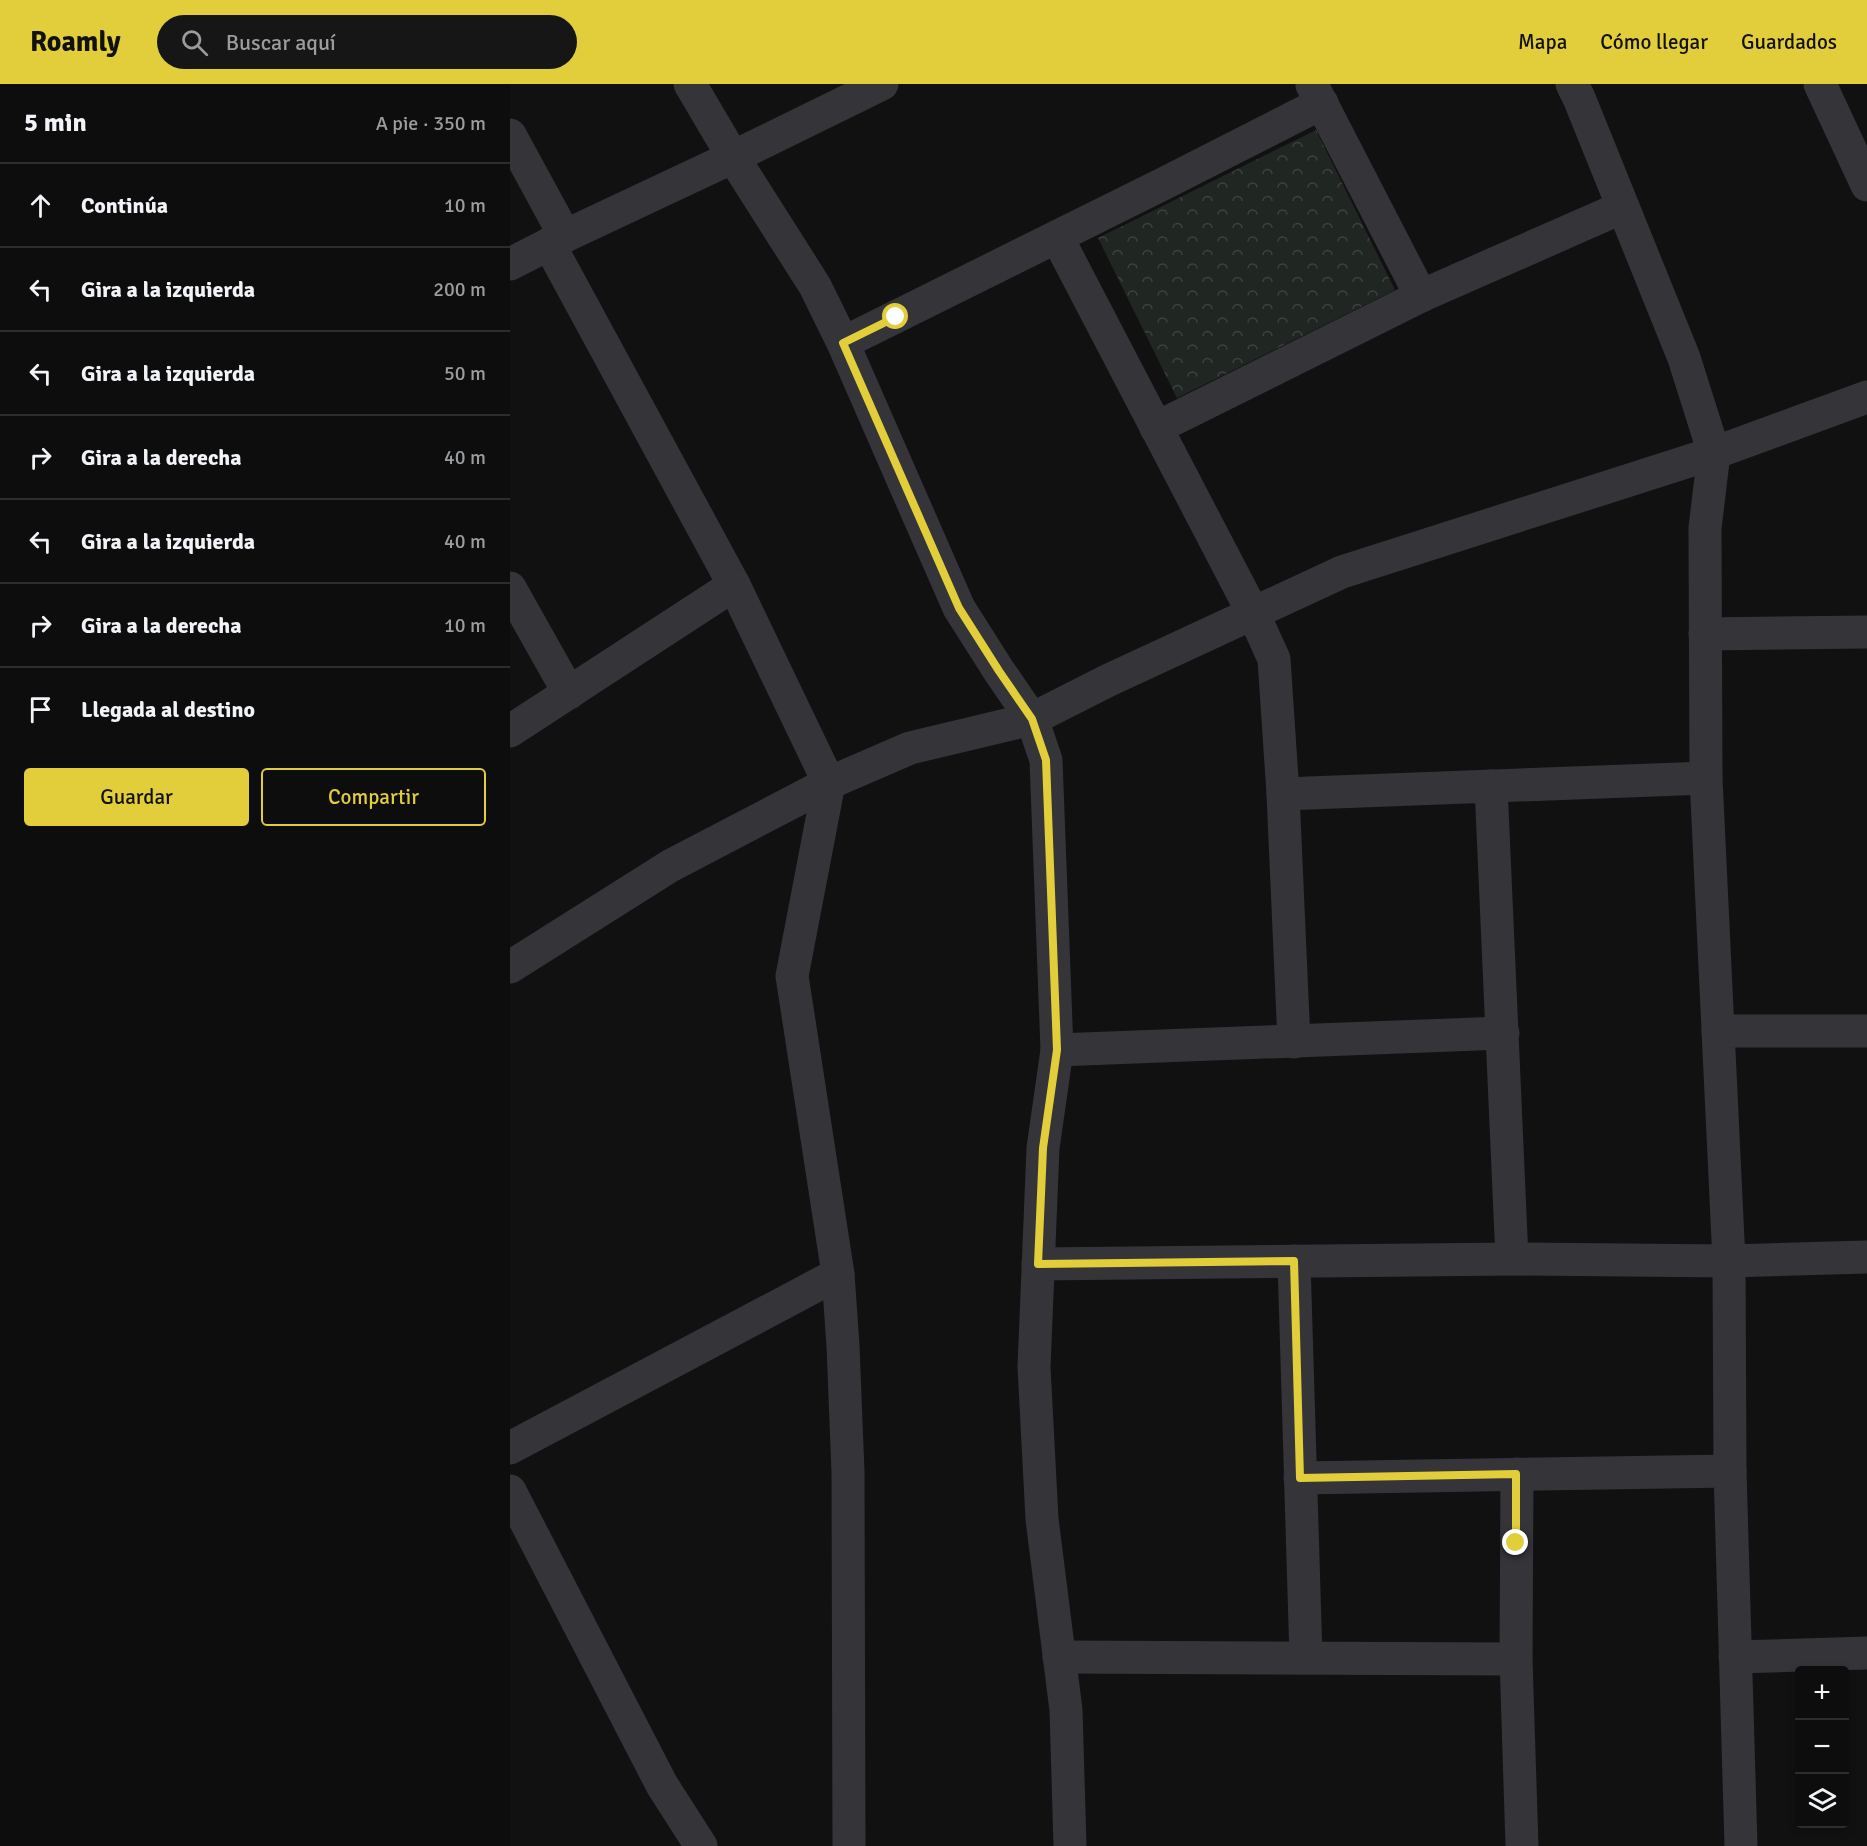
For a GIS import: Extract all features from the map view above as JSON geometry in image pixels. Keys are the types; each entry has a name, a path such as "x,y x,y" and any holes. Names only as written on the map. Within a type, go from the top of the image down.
{"street":[{"path":"690,84 733,157 815,286 843,343 959,608 1032,719 1046,760 1057,1050 1043,1148 1034,1379 1042,1519 1066,1710 1070,1846"},
{"path":"510,264 882,84"},
{"path":"1572,84 1684,358 1714,453 1705,528 1706,778 1729,1261 1730,1471 1741,1846"},
{"path":"1820,84 1859,145 1867,185"},
{"path":"843,343 1057,237 1316,94 1421,296"},
{"path":"510,135 557,240 734,585 829,783 792,976 838,1274 843,1346 848,1472 849,1846"},
{"path":"1156,428 1421,296 1623,207"},
{"path":"1057,237 1253,613 1274,659 1283,794 1294,1042"},
{"path":"510,967 670,866 829,783 910,748 1032,719 1109,680 1342,572 1714,453 1867,397"},
{"path":"510,731 734,585"},
{"path":"510,588 569,693"},
{"path":"1705,634 1867,633"},
{"path":"1283,794 1706,778"},
{"path":"1491,786 1512,1259"},
{"path":"1718,1031 1867,1031"},
{"path":"1057,1050 1503,1033"},
{"path":"1038,1264 1512,1259 1729,1261 1867,1257"},
{"path":"1294,1261 1306,1658"},
{"path":"510,1448 838,1274"},
{"path":"1300,1478 1730,1471"},
{"path":"1516,1474 1516,1659 1522,1846"},
{"path":"510,1491 662,1785 701,1846"},
{"path":"1735,1657 1867,1653"},
{"path":"1059,1657 1516,1659"}],"green space":[{"path":"1316,130 1395,290 1177,398 1098,238"}],"route":[{"path":"896,317 843,343 959,608 1032,719 1046,760 1057,1050 1043,1148 1038,1264 1294,1261 1300,1478 1516,1474 1516,1543"}]}
